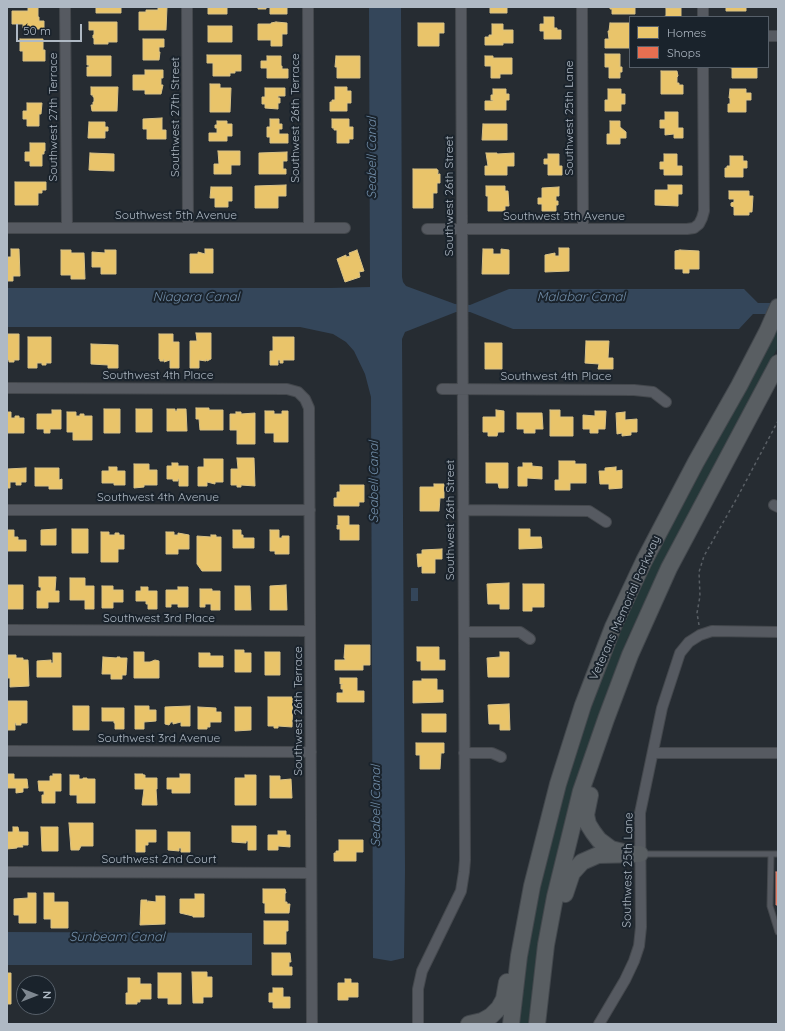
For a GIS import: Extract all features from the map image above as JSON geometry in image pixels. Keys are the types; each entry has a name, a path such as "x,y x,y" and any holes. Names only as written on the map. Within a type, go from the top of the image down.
{"highway":[{"name":"Veterans Memorial Parkway","path":"511,1024 519,956 532,886 558,784 583,705 613,627 661,527 739,386 767,332 778,307"},
{"name":"Veterans Memorial Parkway","path":"537,1024 545,953 567,844 581,791 606,719 630,655 669,568 778,364"},
{"path":"633,854 611,849 599,840 590,828 586,815 590,791 611,729 657,614 669,568"},
{"path":"469,1024 482,1021 491,1016 499,1008 504,999 521,896 530,855 536,835 546,828"},
{"path":"545,1024 563,906 566,890 572,873 582,862 598,855 633,854"}],"street":[{"name":"Southwest 27th Terrace","path":"66,7 67,227"},
{"name":"Southwest 27th Street","path":"187,7 188,228"},
{"name":"Southwest 26th Terrace","path":"308,7 309,228"},
{"name":"Southwest 26th Street","path":"418,1024 418,1000 422,971 457,898 463,882 465,860 461,7"},
{"name":"Southwest 25th Lane","path":"582,7 583,229"},
{"name":"Southwest 5th Avenue","path":"427,229 694,228 699,224 704,211 703,68"},
{"name":"Southwest 5th Avenue","path":"7,228 345,228"},
{"name":"Southwest 4th Place","path":"7,388 287,389 298,392 305,399"},
{"name":"Southwest 4th Place","path":"442,389 634,390 653,392 666,402"},
{"name":"Southwest 26th Terrace","path":"305,399 309,408 312,1024"},
{"name":"Southwest 4th Avenue","path":"7,510 310,510"},
{"path":"464,510 589,511 606,522"},
{"name":"Southwest 3rd Place","path":"7,630 310,631"},
{"path":"464,632 520,632 530,639"},
{"path":"700,635 712,632 778,632"},
{"name":"Southwest 25th Lane","path":"599,1024 625,980 639,946 641,927 633,854 640,814 662,708 675,666 680,653 689,642 700,635"},
{"name":"Southwest 3rd Avenue","path":"7,751 311,752"},
{"path":"464,753 492,753 501,757"},
{"path":"653,753 778,753"},
{"name":"Southwest 2nd Court","path":"7,872 311,873"}],"lane":[{"path":"633,854 778,854"},
{"path":"771,854 770,906 777,928"}],"path":[{"path":"700,635 697,613 700,596 699,572 704,556 778,421"}],"shaded area":[{"path":"778,325 778,347 660,569 627,639 598,716 572,794 551,883 538,952 528,1024 519,1024 529,942 558,808 594,698 626,618 651,565"}],"water":[{"path":"369,7 401,7 402,277 406,286 455,304 470,305 509,289 744,289 758,303 778,303 778,314 753,314 739,329 513,329 470,312 456,312 405,332 402,339 405,870 404,958 391,961 373,958 371,397 365,374 354,351 346,342 333,334 300,327 7,327 7,288 370,287"},
{"path":"411,588 418,588 418,601 411,601"},
{"name":"Sunbeam Canal","path":"7,932 252,933 252,965 7,965"}],"building: Homes":[{"path":"28,7 38,7 39,21 44,21 44,29 23,29 23,24 12,24 12,11 28,11"},
{"path":"96,7 121,7 121,13 96,13"},
{"path":"158,7 167,7 166,30 139,30 139,12 146,12 146,10 158,10"},
{"path":"208,7 227,7 227,14 208,14"},
{"path":"258,7 266,7 266,9 258,9"},
{"path":"270,7 287,7 287,14 270,14"},
{"path":"490,7 507,7 507,13 490,13"},
{"path":"610,7 635,7 635,14 612,14 612,9 610,9"},
{"path":"726,7 746,7 746,11 726,11"},
{"path":"666,8 681,8 681,16 666,16"},
{"path":"544,17 554,17 554,28 561,30 561,39 544,39 544,31 540,31 540,24 544,24"},
{"path":"89,22 117,22 117,42 108,42 108,44 94,44 94,30 89,30"},
{"path":"276,22 287,23 287,34 282,34 282,46 271,46 271,40 258,40 258,24 271,24"},
{"path":"418,23 444,23 444,33 439,33 439,46 418,46"},
{"path":"610,23 629,23 629,48 605,48 605,39 609,39"},
{"path":"492,24 503,24 503,30 513,30 513,43 503,43 503,45 485,45 485,37 492,35"},
{"path":"208,26 232,26 232,42 208,42"},
{"path":"20,39 43,39 45,61 23,61 23,51 20,51"},
{"path":"143,39 164,39 164,47 159,47 159,60 143,60"},
{"path":"605,54 620,54 620,67 622,67 622,72 620,72 620,78 609,78 609,67 605,67"},
{"path":"207,55 241,55 241,71 230,73 230,76 213,76 213,63 207,63"},
{"path":"87,56 111,56 111,76 87,76 87,67 89,67 89,65 87,65"},
{"path":"267,56 281,56 281,66 282,69 288,69 288,78 267,78 267,68 261,68 261,61 267,61"},
{"path":"336,56 360,56 360,78 337,78 337,67 335,67"},
{"path":"485,56 493,56 493,58 512,58 512,74 500,74 500,78 491,78 491,66 485,66"},
{"path":"732,68 757,68 757,78 732,78"},
{"path":"145,70 163,70 163,78 161,78 161,85 163,85 161,94 145,94 145,90 133,90 133,75 145,75"},
{"path":"661,71 677,71 677,83 679,83 679,85 683,85 683,94 661,94"},
{"path":"210,84 220,84 220,88 231,88 230,112 210,112"},
{"path":"91,87 118,87 117,111 92,111 91,105 93,105 94,97 91,95"},
{"path":"335,87 347,87 347,91 351,91 351,103 347,103 347,111 330,111 330,102 335,100"},
{"path":"265,88 285,88 285,96 278,96 278,98 280,98 280,103 278,103 278,109 265,108 265,104 262,104 262,97 265,97"},
{"path":"493,89 506,89 506,94 509,94 509,100 506,100 506,110 485,110 485,101 493,101 491,100 491,95 493,95"},
{"path":"608,89 621,89 621,94 625,94 625,104 621,104 621,111 605,111 605,100 608,100"},
{"path":"730,89 746,89 746,93 751,93 751,100 746,100 746,112 728,112 728,104 730,104"},
{"path":"27,103 42,103 41,114 39,114 39,126 27,126 27,119 23,119 23,111 27,111"},
{"path":"665,112 678,112 678,128 683,128 683,138 674,138 674,134 665,135 665,128 660,128 660,120 665,120"},
{"path":"162,118 162,130 166,130 166,139 147,139 147,129 143,129 143,119"},
{"path":"270,119 279,119 279,124 282,124 282,129 279,129 279,134 288,134 288,143 270,143 270,137 267,137 267,127 270,127"},
{"path":"332,119 349,119 349,127 353,127 353,139 349,139 349,143 337,143 337,130 332,128"},
{"path":"217,121 227,121 227,124 232,124 232,136 227,136 227,141 209,141 209,133 217,133 217,128 215,128 215,125 217,125"},
{"path":"610,121 620,121 620,127 626,132 626,138 620,138 620,144 607,144 607,134 610,134"},
{"path":"89,122 105,122 105,127 108,127 108,131 105,131 105,138 88,138"},
{"path":"483,124 507,124 507,140 482,140"},
{"path":"30,143 45,143 45,151 44,154 42,154 42,166 30,166 30,161 25,161 25,152 30,152"},
{"path":"218,151 240,151 240,165 231,165 231,174 214,174 214,164 219,164"},
{"path":"287,152 287,161 283,161 283,169 286,169 286,174 259,174 259,153"},
{"path":"90,153 114,154 114,171 89,170"},
{"path":"486,153 514,153 514,166 507,166 507,175 485,175 485,166 488,166"},
{"path":"548,154 559,154 559,166 562,166 562,175 548,175 548,164 544,164 544,159 548,159"},
{"path":"664,154 677,154 677,166 682,166 682,175 664,175 664,169 660,169 660,162 664,162"},
{"path":"730,156 743,156 743,161 747,161 747,168 743,168 743,177 725,177 725,168 730,166"},
{"path":"413,169 438,170 437,174 440,174 440,183 437,183 437,193 433,193 433,208 413,208"},
{"path":"15,182 46,182 46,190 42,190 42,193 38,193 38,205 15,205"},
{"path":"286,185 286,196 278,196 278,208 255,208 255,186"},
{"path":"668,185 682,185 682,194 678,194 678,206 655,205 655,190 668,190"},
{"path":"486,186 505,186 505,191 508,191 509,206 505,206 505,211 488,211"},
{"path":"211,187 232,187 232,201 228,201 228,207 215,207 215,198 210,198"},
{"path":"559,187 559,196 556,196 558,205 556,205 556,211 542,211 542,204 538,204 538,198 542,198 542,188"},
{"path":"729,191 749,191 749,196 753,196 752,212 749,212 749,215 734,215 734,207 731,206 731,203 734,202 734,199 729,199"},
{"path":"559,248 569,248 569,271 545,272 545,255 555,253 555,256 559,256"},
{"path":"11,249 19,249 20,276 13,276 13,281 7,281 7,257 11,257"},
{"path":"205,249 213,249 213,273 190,273 190,254 198,254 198,252 205,254"},
{"path":"483,249 493,249 493,254 501,254 501,249 509,250 509,274 482,274"},
{"path":"61,250 71,250 71,253 84,253 85,279 71,279 71,275 61,275"},
{"path":"105,250 116,250 116,274 101,274 101,267 92,267 92,252 105,253"},
{"path":"357,250 364,271 359,272 360,277 345,282 337,259 346,255 346,257 350,256 349,253"},
{"path":"675,251 699,251 699,269 689,269 689,273 683,273 683,269 675,269"},
{"path":"196,333 211,333 211,359 207,361 206,359 206,361 199,360 199,368 190,368 190,341 197,341"},
{"path":"7,334 19,334 19,360 14,360 14,362 9,362 9,360 7,360"},
{"path":"159,334 173,334 173,342 179,342 179,368 170,368 170,360 164,362 164,359 163,361 160,361"},
{"path":"28,337 51,337 51,363 42,365 42,363 37,363 37,368 28,368"},
{"path":"273,337 294,337 294,360 283,360 283,363 280,363 280,360 278,360 278,365 270,365 270,351 273,351"},
{"path":"586,341 609,341 608,358 613,358 613,369 598,369 599,364 585,363"},
{"path":"485,343 502,343 502,369 485,369"},
{"path":"91,344 118,345 118,368 108,368 108,365 91,364"},
{"path":"196,408 223,410 223,430 200,430 199,419 196,419"},
{"path":"104,409 120,409 120,433 104,433"},
{"path":"136,409 152,409 152,432 136,432"},
{"path":"167,409 175,409 175,411 177,411 177,409 186,409 187,431 167,431"},
{"path":"52,410 61,410 61,429 50,429 50,433 44,433 44,429 37,429 37,414 52,414"},
{"path":"496,410 504,411 504,432 498,432 497,436 488,436 488,432 483,432 483,417 496,417"},
{"path":"550,410 560,410 560,417 573,417 573,436 550,436"},
{"path":"265,411 274,411 274,414 282,414 282,411 288,411 288,442 274,442 274,433 265,433"},
{"path":"595,411 606,411 605,429 598,429 598,433 590,433 590,429 583,429 583,415 595,416"},
{"path":"7,412 11,412 11,418 19,416 19,418 24,418 24,433 7,433"},
{"path":"67,412 76,412 76,416 84,414 84,416 92,416 92,440 73,440 73,432 67,432"},
{"path":"236,412 241,412 241,414 255,413 255,444 237,444 237,430 230,430 230,414 236,414"},
{"path":"625,412 625,420 637,419 637,432 631,432 631,435 622,436 622,433 617,434 616,413"},
{"path":"517,413 542,413 543,429 535,429 535,433 524,433 524,429 517,429"},
{"path":"237,458 254,458 255,486 241,485 241,487 237,487 237,485 231,485 231,469 238,469"},
{"path":"204,459 223,459 223,482 215,482 215,484 207,482 207,486 198,486 198,467 204,467"},
{"path":"559,461 575,461 575,464 586,464 586,483 570,483 570,490 555,490 555,480 559,480"},
{"path":"172,463 178,463 178,466 188,466 188,486 179,486 179,479 178,481 173,481 173,479 167,479 167,466 172,466"},
{"path":"486,463 508,463 508,488 499,488 498,483 486,483"},
{"path":"523,463 532,463 532,466 542,467 542,479 527,478 527,486 518,486 518,467 523,467"},
{"path":"134,464 149,464 149,470 157,470 157,485 144,485 144,487 134,488"},
{"path":"109,467 117,467 117,471 125,471 125,485 102,483 102,471 109,471"},
{"path":"616,467 616,471 622,470 622,488 609,489 609,484 600,484 599,471 605,471 605,468"},
{"path":"26,468 26,482 21,482 21,485 16,485 16,482 10,482 10,488 7,488 7,469"},
{"path":"35,468 59,468 59,480 62,479 62,489 49,489 49,486 35,486"},
{"path":"434,484 444,484 444,498 440,498 439,511 420,511 420,487 434,487"},
{"path":"340,485 364,485 364,502 359,502 359,506 334,506 334,498 337,498 337,492 340,492"},
{"path":"338,516 349,516 349,525 359,525 359,540 340,540 340,529 337,529 337,525 340,525 338,524"},
{"path":"56,529 56,545 41,545 41,530"},
{"path":"72,529 88,529 88,553 72,553"},
{"path":"519,529 530,529 530,537 541,537 542,548 519,549"},
{"path":"7,530 14,530 14,537 18,537 18,540 26,540 26,551 7,551"},
{"path":"233,530 241,530 241,535 243,535 243,538 254,538 254,548 233,548"},
{"path":"270,530 279,530 279,538 282,538 282,536 289,536 289,554 275,554 275,551 270,551"},
{"path":"101,532 109,532 109,535 119,533 119,535 124,535 124,549 118,549 118,562 101,562"},
{"path":"166,532 174,532 174,535 178,535 178,533 189,535 189,549 178,549 178,554 166,554"},
{"path":"211,535 221,537 221,571 202,571 197,564 197,536 211,537"},
{"path":"442,549 442,559 435,559 435,573 422,573 422,566 418,567 417,554 422,554 422,550"},
{"path":"39,577 56,577 55,591 59,591 59,602 48,602 48,608 37,608 37,591 41,591 41,587 39,587"},
{"path":"70,578 85,578 85,586 94,586 94,609 85,609 85,600 70,600"},
{"path":"509,583 509,609 500,609 500,604 488,604 487,584"},
{"path":"523,584 544,584 544,607 532,607 532,611 523,611"},
{"path":"7,585 23,585 23,609 7,609"},
{"path":"286,585 287,610 270,610 270,586"},
{"path":"102,586 113,586 113,590 123,590 123,602 113,602 113,608 102,608"},
{"path":"235,586 250,586 251,610 235,610"},
{"path":"141,587 148,587 148,591 157,591 157,609 148,609 148,604 146,604 146,601 136,601 136,591 141,591"},
{"path":"178,587 188,587 188,607 178,607 178,604 171,604 171,607 166,607 166,590 178,590"},
{"path":"200,589 220,591 220,610 211,610 211,604 205,604 205,607 200,607"},
{"path":"345,645 370,645 370,665 363,665 363,670 335,670 335,660 345,660"},
{"path":"417,647 439,647 439,660 445,660 445,670 421,670 421,661 417,661"},
{"path":"235,650 244,650 244,653 251,653 251,672 235,672"},
{"path":"134,652 144,652 144,662 155,660 159,661 159,678 134,678"},
{"path":"265,652 280,652 280,675 265,675"},
{"path":"500,652 509,652 509,677 488,677 487,658 500,657"},
{"path":"53,653 61,653 61,677 37,677 37,661 51,660 51,663 53,663"},
{"path":"199,653 210,653 210,656 223,656 223,667 199,667"},
{"path":"7,654 16,655 16,658 28,660 29,686 10,687 10,678 7,678"},
{"path":"103,657 127,658 126,675 122,675 122,679 111,679 111,674 102,674"},
{"path":"340,678 357,678 357,691 364,691 364,702 337,702 337,693 343,693 341,685 343,684 340,684"},
{"path":"422,679 437,679 437,690 443,690 443,702 413,703 413,681 422,681"},
{"path":"268,697 293,697 292,727 278,726 278,728 274,728 274,726 268,726"},
{"path":"7,701 27,701 27,723 16,725 15,723 15,730 7,730"},
{"path":"509,704 510,730 500,730 500,724 489,724 488,705"},
{"path":"73,706 89,706 89,730 73,730"},
{"path":"135,706 149,706 149,710 156,710 156,721 144,722 144,729 135,729"},
{"path":"190,706 190,726 181,726 181,722 173,724 173,722 171,722 169,725 165,724 165,707"},
{"path":"198,707 216,708 216,712 221,712 221,722 210,722 210,727 207,727 207,729 198,729"},
{"path":"235,707 251,707 251,730 235,731"},
{"path":"102,708 124,708 124,729 115,729 114,721 102,721"},
{"path":"422,714 446,714 446,732 422,732"},
{"path":"416,743 444,743 444,753 441,753 440,769 420,769 420,755 416,755"},
{"path":"7,774 14,774 14,779 27,779 28,788 23,788 23,792 16,793 16,788 7,788"},
{"path":"53,774 61,774 61,791 55,791 55,803 42,803 42,795 44,795 44,791 39,791 38,781 50,781 50,776 53,776"},
{"path":"135,774 143,774 145,775 145,778 157,778 157,805 142,805 144,789 135,789"},
{"path":"180,774 190,774 190,793 172,793 172,789 167,789 167,778 180,778"},
{"path":"70,775 79,775 79,779 95,779 95,803 77,803 77,795 70,795"},
{"path":"245,775 256,775 256,805 235,805 235,778 245,778"},
{"path":"270,776 280,776 280,780 291,779 292,798 270,798"},
{"path":"69,823 93,823 93,846 81,846 79,850 71,850"},
{"path":"232,826 256,826 256,850 248,850 248,841 246,841 246,843 232,842"},
{"path":"13,827 18,827 19,832 28,832 28,845 7,849 7,832 13,832"},
{"path":"41,827 58,827 58,851 42,851"},
{"path":"136,830 156,830 156,842 148,842 148,845 145,845 145,852 136,852"},
{"path":"278,831 286,831 286,835 290,835 290,847 278,846 278,850 268,850 268,835 278,835"},
{"path":"168,832 190,832 190,852 181,852 181,848 179,848 179,851 168,850"},
{"path":"339,840 363,840 363,852 356,852 356,861 334,861 334,853 339,851"},
{"path":"263,889 285,889 285,902 290,904 289,913 265,913"},
{"path":"28,893 36,893 36,923 19,923 19,915 14,915 14,899 28,898"},
{"path":"44,893 54,893 54,902 68,902 68,928 51,928 51,919 44,919"},
{"path":"195,894 204,894 204,917 193,917 180,913 180,899 195,899"},
{"path":"156,896 165,896 165,924 140,925 141,900 156,902"},
{"path":"264,921 288,921 286,944 264,944"},
{"path":"272,953 290,953 291,962 289,962 289,967 292,967 292,975 272,975"},
{"path":"192,972 207,972 207,977 212,977 212,997 203,997 203,1003 193,1003"},
{"path":"7,973 11,973 11,1004 7,1004"},
{"path":"158,973 181,973 181,1004 168,1004 168,998 158,998"},
{"path":"128,978 140,978 140,984 151,984 151,999 140,999 140,1002 137,1002 137,1004 126,1004"},
{"path":"345,979 351,979 351,983 358,983 358,997 348,997 348,1000 338,1000 338,983 345,983"},
{"path":"273,988 283,988 283,997 290,997 290,1008 273,1008 273,1002 269,1002 269,993 273,993"}],"building: Shops":[{"path":"776,872 778,872 778,905 776,905"}],"water label":[{"name":"Seabell Canal","path":"372,158"},
{"name":"Niagara Canal","path":"196,297"},
{"name":"Malabar Canal","path":"581,297"},
{"name":"Seabell Canal","path":"374,482"},
{"name":"Seabell Canal","path":"376,806"}]}
